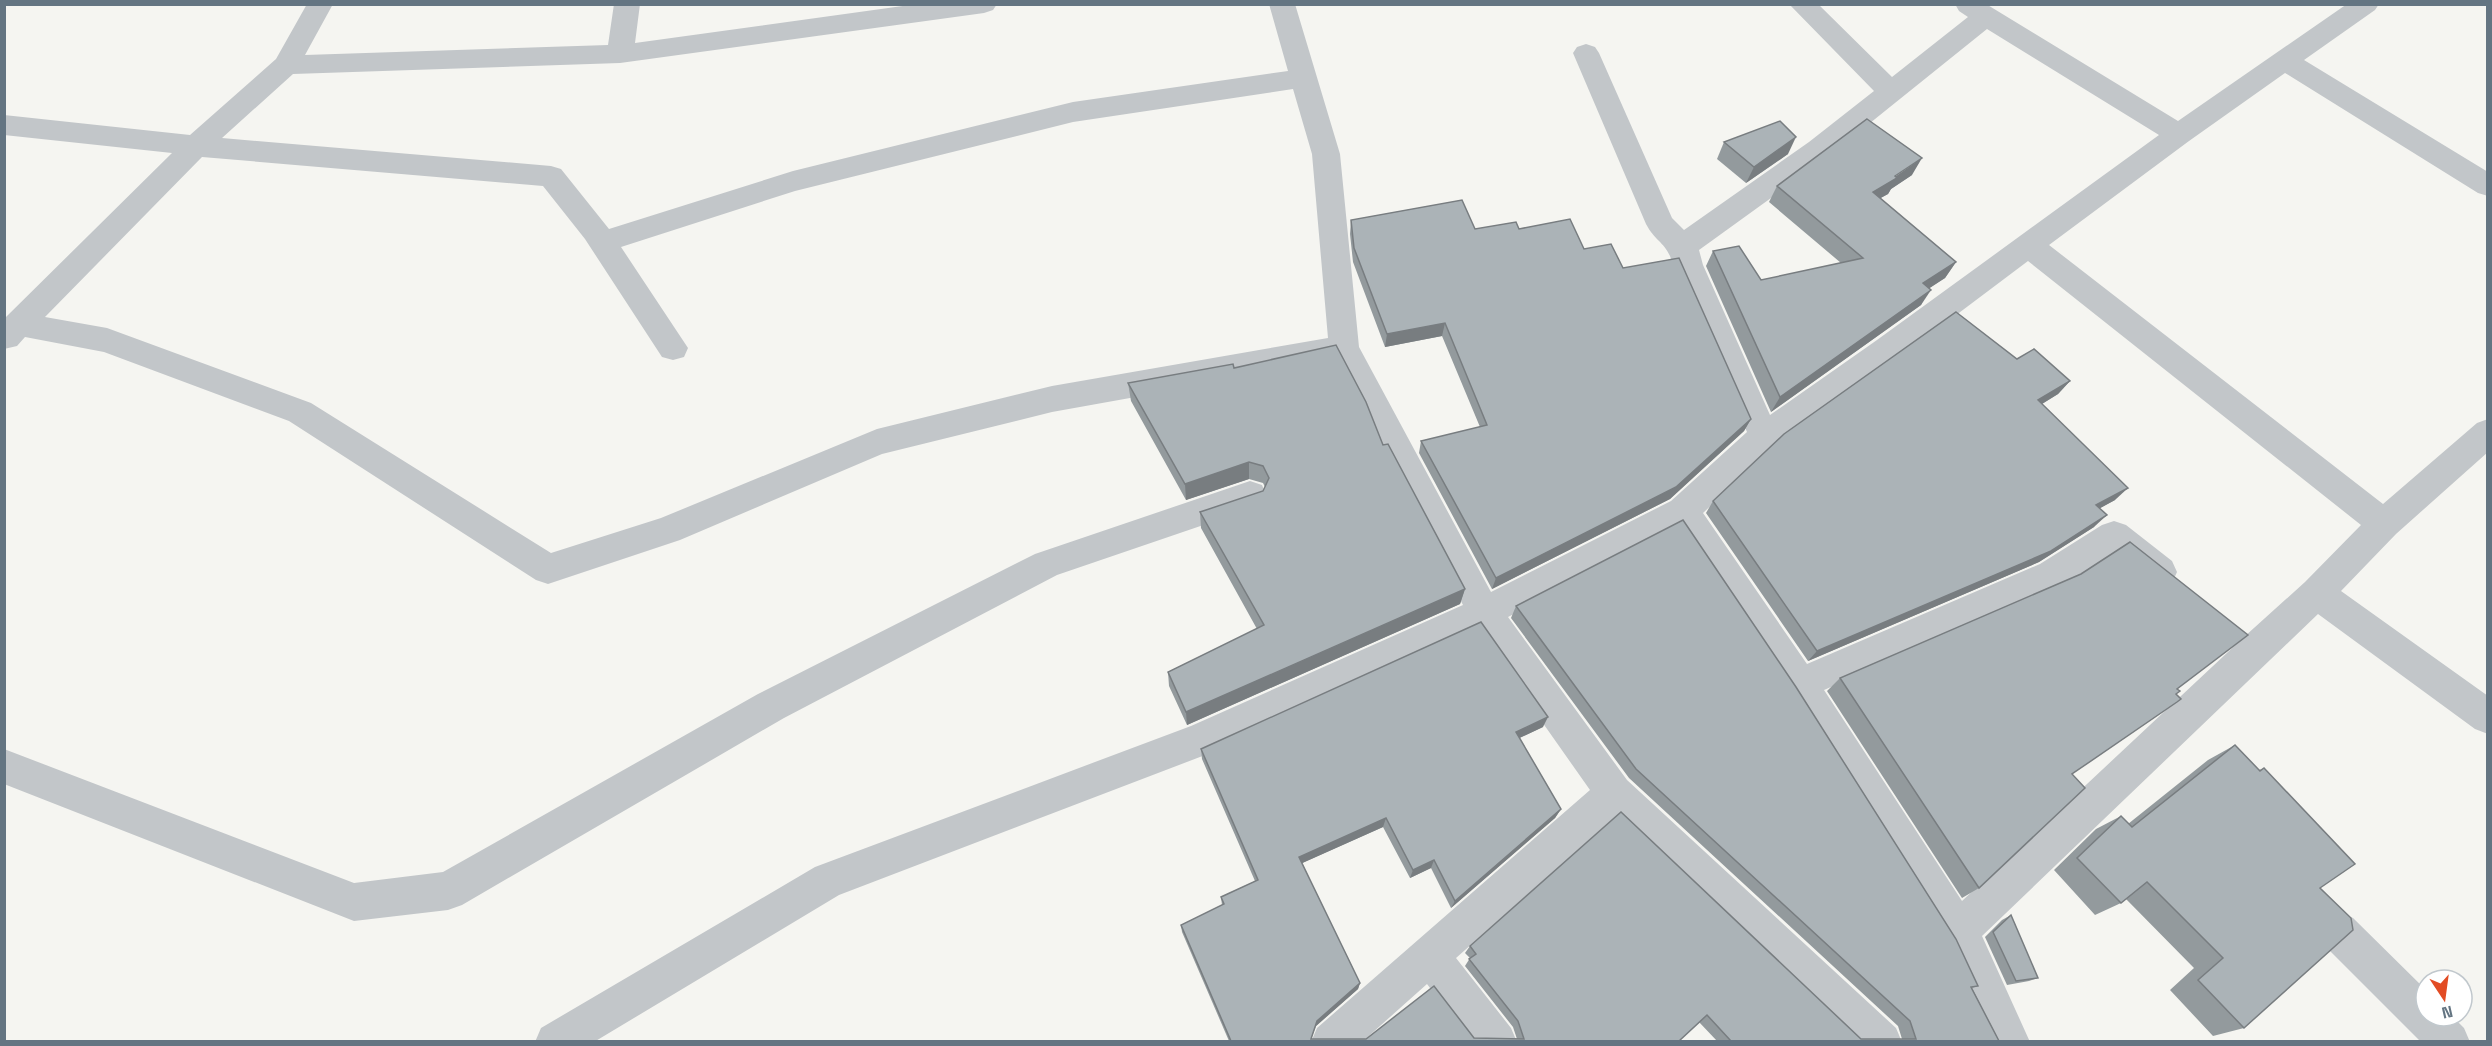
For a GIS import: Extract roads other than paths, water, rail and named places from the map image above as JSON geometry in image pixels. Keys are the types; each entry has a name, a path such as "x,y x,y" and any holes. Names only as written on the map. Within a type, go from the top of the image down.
{"street":[{"path":"11,331 196,146 286,65 320,4"},
{"path":"620,54 627,4"},
{"path":"286,65 620,54 984,4"},
{"path":"1282,4 1326,154 1344,347 1484,612 1614,793 1843,1008 1882,1041"},
{"path":"1802,4 1891,92"},
{"path":"578,1036 828,879 1200,740 1484,612 1683,511 1764,436 1888,349 2179,134 2366,4"},
{"path":"1683,246 1819,149 1891,92 1976,10 2179,134"},
{"path":"1587,53 1660,224 1683,246 1688,265 1764,436"},
{"path":"2285,60 2487,186"},
{"path":"602,242 793,181 1073,112 1302,78"},
{"path":"4,125 196,146 551,176 602,242 673,348"},
{"path":"2028,245 2384,524"},
{"path":"11,331 107,340 300,412 548,569 668,530 877,442 1053,399 1344,347"},
{"path":"1959,931 2316,593 2384,524 2487,432"},
{"path":"4,766 354,902 448,891 771,706 1047,564 1250,495"},
{"path":"1683,511 1800,684 1959,931 2010,1041"},
{"path":"1800,684 2052,575 2114,535 2185,591"},
{"path":"2316,593 2487,717"},
{"path":"2229,627 2256,648"},
{"path":"1331,1041 1614,793"},
{"path":"2339,932 2450,1041"},
{"path":"1429,955 1497,1041"}]}
